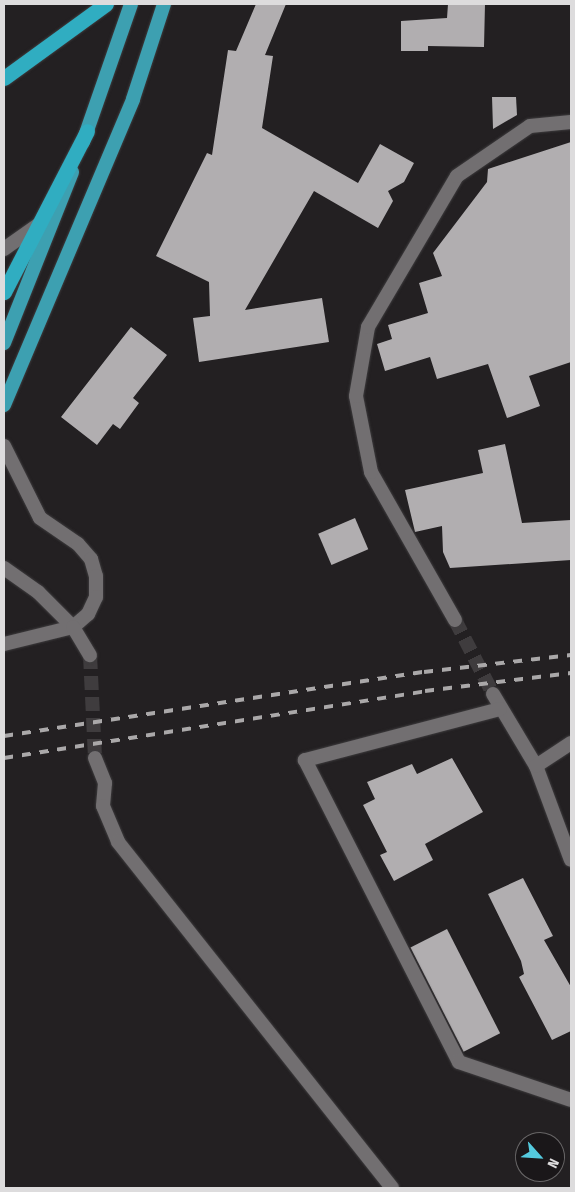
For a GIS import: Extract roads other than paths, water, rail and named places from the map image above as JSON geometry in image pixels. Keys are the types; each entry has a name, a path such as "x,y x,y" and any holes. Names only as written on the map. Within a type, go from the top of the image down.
{"highway":[{"path":"4,78 60,35 106,4"},
{"path":"4,343 87,131 131,4"},
{"path":"4,405 133,98 164,4"},
{"path":"4,292 87,131"}],"street":[{"path":"455,620 371,472 356,396 368,328 457,176 530,126 571,122"},
{"path":"4,249 38,225"},
{"path":"4,446 40,518 78,544 91,559 96,597 88,614 73,627 4,644"},
{"path":"4,568 38,592 73,627 90,655"},
{"path":"493,694 500,709 536,766 571,860"},
{"path":"500,709 305,760 459,1062 571,1100"},
{"path":"536,766 571,743"},
{"path":"95,758 105,783 103,806 118,842 392,1188"}],"tunnel":[{"path":"455,620 493,694"},
{"path":"90,655 95,758"}],"railway":[{"path":"4,736 424,672 571,655"},
{"path":"4,758 425,691 571,673"}]}
